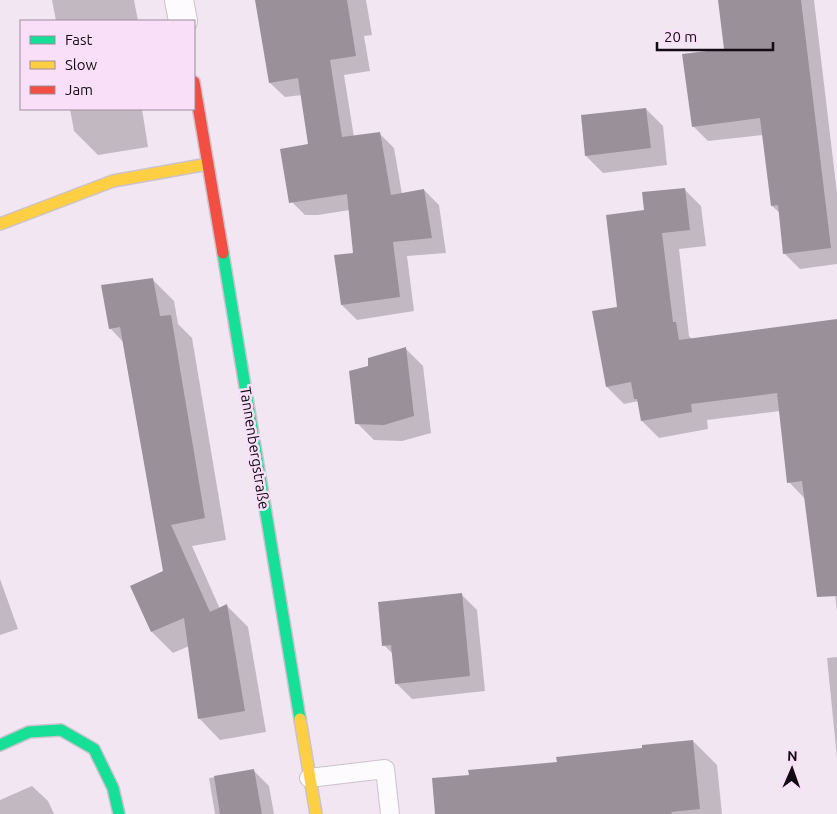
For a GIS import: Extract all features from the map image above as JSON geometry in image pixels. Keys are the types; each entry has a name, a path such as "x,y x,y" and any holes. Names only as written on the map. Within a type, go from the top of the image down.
{"street":[{"path":"180,0 183,20"},
{"name":"Tannenbergstraße","path":"195,88 316,814"},
{"path":"0,224 113,182 208,164"},
{"path":"0,745 29,732 61,730 94,749 113,788 119,814"}],"lane":[{"path":"310,778 385,769 390,814"}],"building":[{"path":"255,0 347,0 356,56 330,60 342,137 380,132 391,195 424,189 432,238 393,242 400,297 341,305 334,255 353,253 347,194 289,203 280,149 308,144 298,78 269,83"},
{"path":"718,0 801,0 831,248 783,254 778,205 771,206 760,118 692,127 682,54 724,49"},
{"path":"646,108 651,148 585,156 581,115"},
{"path":"685,188 690,230 662,233 673,322 676,322 679,340 837,319 837,596 817,597 802,481 787,483 777,393 691,404 692,412 641,421 637,399 634,399 631,382 606,387 592,311 617,307 606,215 644,210 642,192"},
{"path":"153,278 160,316 171,315 205,518 171,525 210,612 227,604 245,711 198,719 184,618 151,632 130,586 163,571 120,327 109,329 101,285"},
{"path":"406,347 414,416 384,425 355,424 349,371 368,366 368,358"},
{"path":"462,593 470,676 395,684 391,645 382,646 378,602"},
{"path":"693,740 700,809 671,812 672,814 435,814 432,778 469,775 468,770 557,762 556,757 642,748 642,745"},
{"path":"254,769 262,814 220,814 214,776"}],"traffic: fast":[{"path":"223,253 300,719"},
{"path":"0,745 29,732 61,730 94,749 113,788 119,814"}],"traffic: slow":[{"path":"0,224 113,181 208,164"},
{"path":"300,719 316,814"}],"traffic: jam":[{"path":"195,88 223,253"}]}
